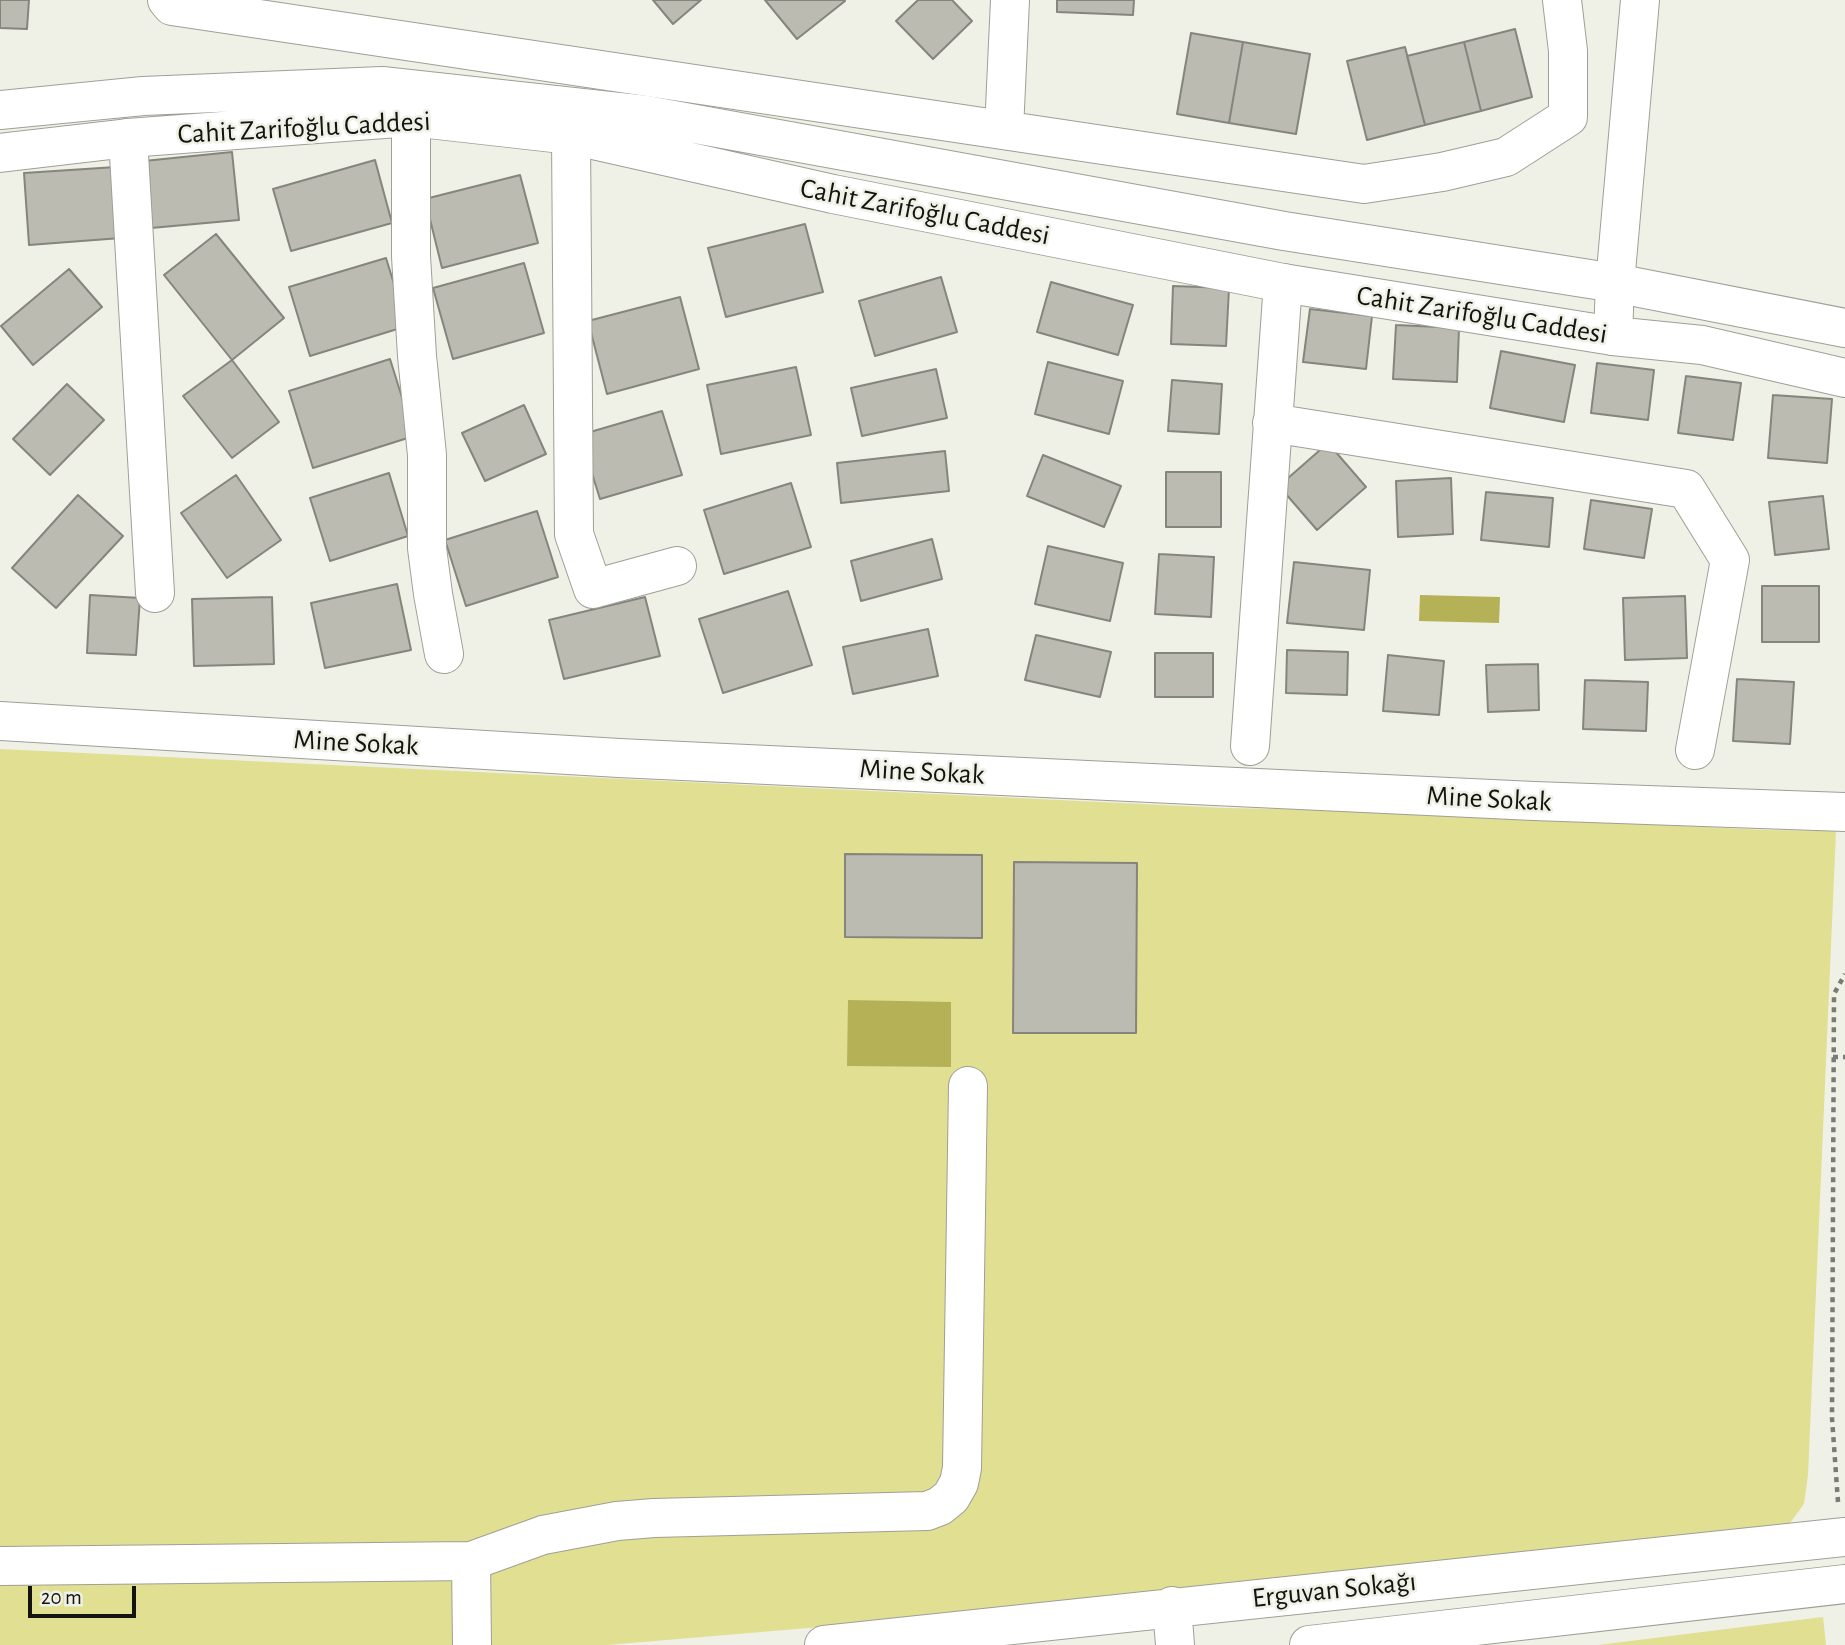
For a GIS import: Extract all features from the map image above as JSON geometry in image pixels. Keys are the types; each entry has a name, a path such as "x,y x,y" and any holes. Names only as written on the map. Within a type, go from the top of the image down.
{"street":[{"path":"167,0 173,6 1364,184 1443,172 1506,156 1568,117 1568,51 1562,0"},
{"path":"1004,130 1010,0"},
{"path":"1613,336 1615,283 1640,0"},
{"name":"Cahit Zarifoğlu Caddesi","path":"0,110 143,96 382,86 646,115 1284,231 1615,283 1845,328"},
{"path":"411,117 411,256 416,356 427,455 428,548 444,654"},
{"name":"Cahit Zarifoğlu Caddesi","path":"0,153 128,138 411,117 571,135 833,194 1283,283 1613,336 1702,345 1845,378"},
{"path":"571,135 573,534 593,589 677,566"},
{"path":"128,138 155,593"},
{"path":"1250,746 1283,283"},
{"path":"1272,423 1686,489 1730,560 1695,751"},
{"name":"Mine Sokak","path":"0,722 633,758 1521,801 1845,812"},
{"path":"0,1566 471,1561 543,1535 617,1521 927,1511 940,1506 951,1497 959,1483 962,1468 968,1086"},
{"name":"Erguvan Sokağı","path":"824,1645 1172,1606 1843,1537"},
{"path":"471,1561 472,1645"},
{"name":"Erguvan Sokağı","path":"1310,1645 1397,1640 1845,1584"},
{"path":"1172,1606 1175,1645"}],"path":[{"path":"1843,1537 1832,1418 1833,1056 1834,994 1845,974"},
{"path":"1833,1056 1845,1056"}],"shaded area":[{"path":"1420,595 1500,597 1499,623 1419,621"},
{"path":"0,749 1225,808 1377,811 1836,831 1808,1475 1804,1504 1790,1523 1768,1528 1021,1610 607,1645 0,1645"},
{"path":"848,1000 951,1002 951,1067 847,1066"},
{"path":"1823,1617 1826,1645 1598,1645"}],"building":[{"path":"0,0 29,0 27,29 0,28"},
{"path":"653,0 701,0 673,24"},
{"path":"765,0 844,0 845,1 797,39"},
{"path":"918,0 952,0 972,21 933,59 896,21"},
{"path":"1057,0 1134,0 1133,15 1057,12"},
{"path":"1515,29 1532,97 1481,111 1464,42"},
{"path":"1191,33 1243,42 1229,123 1177,114"},
{"path":"1243,42 1310,54 1296,134 1229,123"},
{"path":"1464,42 1481,111 1425,125 1407,56"},
{"path":"1405,47 1425,125 1367,140 1347,61"},
{"path":"232,152 239,220 151,228 144,161"},
{"path":"375,160 392,223 291,251 273,189"},
{"path":"116,167 121,238 29,245 24,173"},
{"path":"520,175 538,243 442,268 425,199"},
{"path":"805,224 823,292 726,317 708,248"},
{"path":"216,234 284,318 232,360 164,275"},
{"path":"386,258 407,326 310,356 289,287"},
{"path":"524,263 544,333 453,359 433,288"},
{"path":"69,269 102,307 33,365 1,326"},
{"path":"941,277 957,332 875,356 859,301"},
{"path":"1051,282 1133,305 1118,355 1037,332"},
{"path":"1173,286 1229,288 1226,346 1171,344"},
{"path":"680,297 699,369 607,394 588,321"},
{"path":"1310,309 1372,316 1366,369 1303,362"},
{"path":"1396,325 1459,328 1457,382 1393,379"},
{"path":"1501,351 1575,365 1564,422 1490,408"},
{"path":"390,359 414,436 313,468 289,391"},
{"path":"232,360 279,422 232,458 183,396"},
{"path":"1048,362 1123,381 1109,434 1035,414"},
{"path":"1597,363 1654,370 1648,420 1591,413"},
{"path":"796,367 811,435 721,454 707,385"},
{"path":"936,369 947,418 862,436 851,388"},
{"path":"1686,376 1741,383 1733,440 1678,433"},
{"path":"1172,380 1222,384 1219,434 1168,431"},
{"path":"67,384 104,420 50,475 13,439"},
{"path":"1773,395 1832,399 1827,463 1768,458"},
{"path":"524,405 546,454 485,481 462,433"},
{"path":"662,411 682,475 600,499 580,435"},
{"path":"1328,443 1366,487 1317,530 1279,486"},
{"path":"945,451 949,491 841,503 837,463"},
{"path":"1043,455 1121,486 1104,527 1027,496"},
{"path":"1166,472 1221,472 1221,527 1166,527"},
{"path":"389,473 408,536 330,561 310,498"},
{"path":"236,475 281,540 227,578 181,513"},
{"path":"1451,478 1453,534 1398,537 1396,481"},
{"path":"791,483 811,547 724,574 704,510"},
{"path":"1486,492 1553,498 1549,547 1481,540"},
{"path":"78,495 123,536 56,608 12,568"},
{"path":"1823,496 1829,549 1775,555 1769,502"},
{"path":"1591,500 1652,509 1644,558 1584,549"},
{"path":"537,511 558,577 466,606 445,540"},
{"path":"932,539 942,579 861,601 851,561"},
{"path":"1048,546 1123,563 1110,621 1035,604"},
{"path":"1159,554 1214,557 1211,617 1155,614"},
{"path":"1294,562 1370,570 1364,630 1287,623"},
{"path":"397,584 411,650 325,668 311,603"},
{"path":"1762,586 1819,586 1819,642 1762,642"},
{"path":"788,591 812,665 723,693 699,619"},
{"path":"90,595 140,598 136,655 87,653"},
{"path":"1685,596 1687,658 1625,660 1623,598"},
{"path":"272,597 274,664 194,666 192,599"},
{"path":"645,597 660,656 564,679 549,620"},
{"path":"928,629 938,676 853,694 843,647"},
{"path":"1036,635 1111,652 1100,697 1025,680"},
{"path":"1287,650 1348,652 1347,695 1286,693"},
{"path":"1155,653 1213,653 1213,697 1155,697"},
{"path":"1388,655 1444,661 1439,715 1383,711"},
{"path":"1538,664 1539,710 1488,712 1486,665"},
{"path":"1737,679 1794,682 1790,744 1733,741"},
{"path":"1585,680 1648,682 1646,731 1583,729"},
{"path":"845,854 982,855 982,938 845,937"},
{"path":"1014,862 1137,863 1136,1033 1013,1033"}]}
